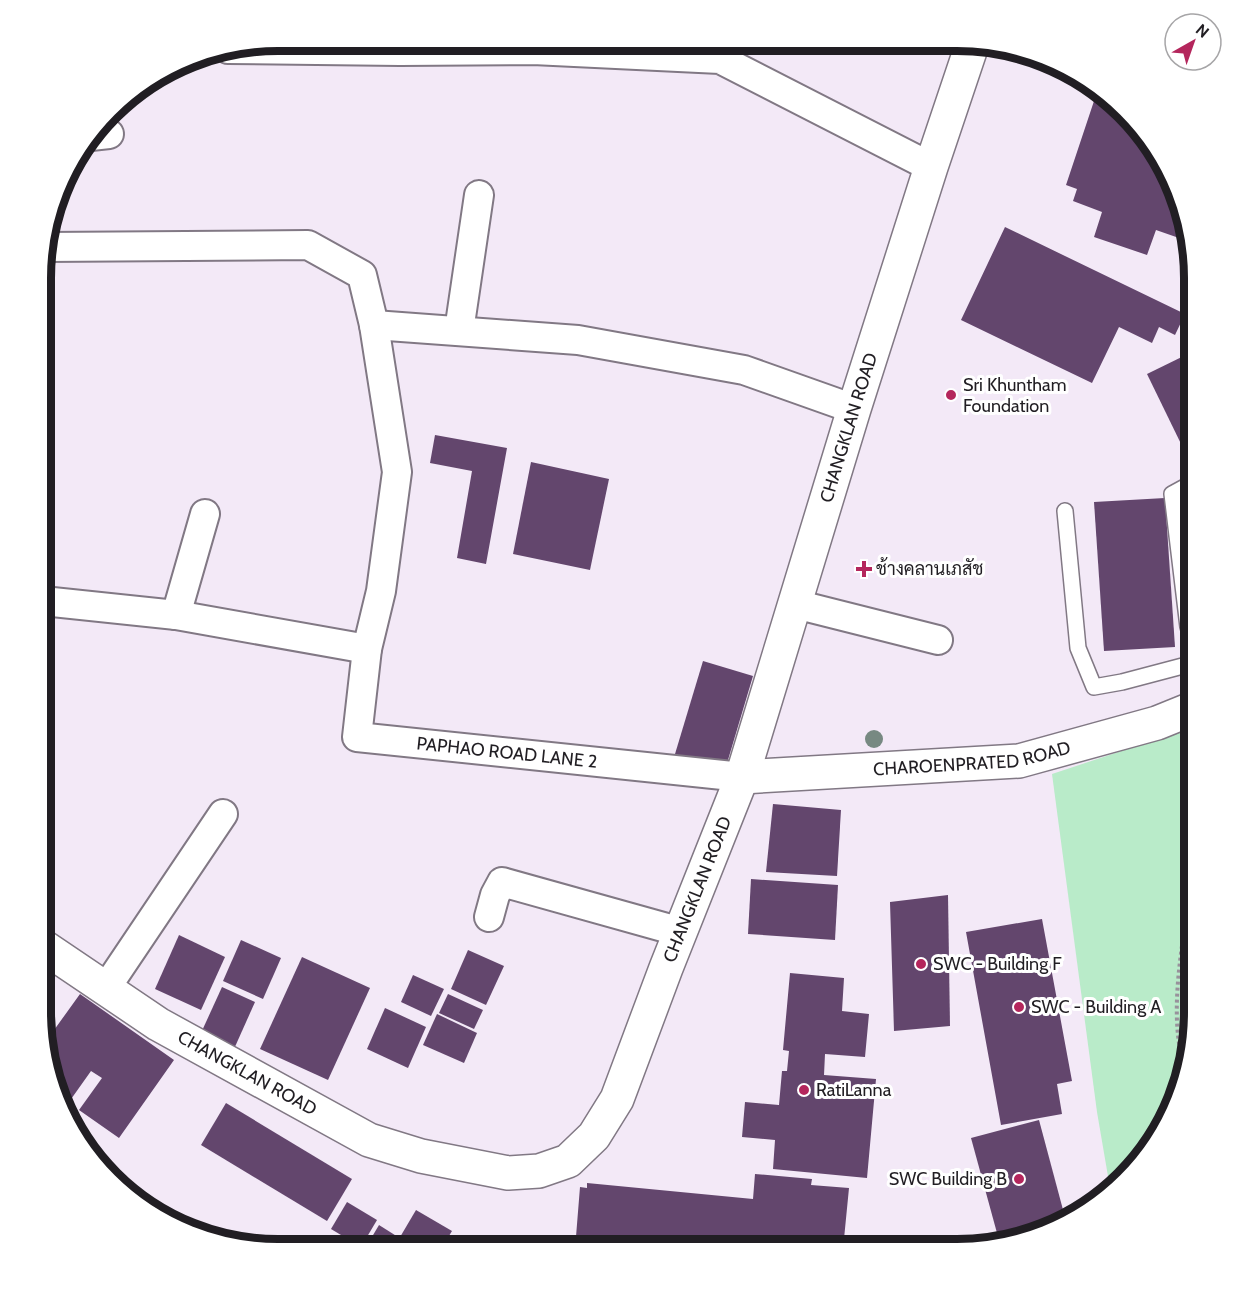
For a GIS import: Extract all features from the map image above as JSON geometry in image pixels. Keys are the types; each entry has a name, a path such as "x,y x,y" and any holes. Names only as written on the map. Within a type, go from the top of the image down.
{"street":[{"path":"605,51 720,59 931,167"},
{"name":"CHANGKLAN ROAD","path":"51,952 158,1024 369,1140 421,1156 508,1173 539,1171 568,1161 594,1136 617,1099 742,777 854,409 931,167 971,51"},
{"path":"459,331 478,195"},
{"path":"51,602 176,615 367,649 381,591 397,472 374,325 362,275 308,245 53,247"},
{"path":"374,325 578,340 744,370 854,409"},
{"path":"176,615 205,514"},
{"path":"795,604 938,639"},
{"name":"PAPHAO ROAD LANE 2","path":"367,649 357,737 742,777"},
{"name":"CHAROENPRATED ROAD","path":"742,777 1019,761 1157,723 1184,712"},
{"path":"106,988 223,814"},
{"path":"489,917 495,895 502,882 681,932"}],"lane":[{"path":"1184,487 1172,494 1184,574"},
{"path":"1065,511 1078,648 1094,687 1184,666"}],"path":[{"path":"1181,1052 1178,1043 1179,964 1184,932"}],"green space":[{"path":"1184,730 1184,1027 1180,1057 1167,1099 1154,1126 1128,1162 1109,1181 1097,1112 1052,774"}],"building":[{"path":"1095,98 1128,128 1154,164 1172,205 1180,233 1179,238 1156,230 1147,255 1094,237 1102,212 1073,201 1077,189 1066,185"},
{"path":"1005,227 1184,314 1175,335 1159,327 1152,343 1119,327 1092,383 961,320"},
{"path":"1184,356 1184,450 1147,374"},
{"path":"435,435 507,448 486,564 457,558 472,471 430,463"},
{"path":"531,462 609,479 590,570 513,554"},
{"path":"1165,498 1175,647 1104,651 1094,502"},
{"path":"703,661 753,676 725,770 675,754"},
{"path":"773,804 841,810 837,876 766,872"},
{"path":"751,879 838,885 835,940 748,934"},
{"name":"SWC - Building F","path":"948,895 950,1026 894,1031 890,902"},
{"name":"SWC - Building A","path":"1042,919 1072,1081 1057,1084 1062,1114 1001,1125 966,932"},
{"path":"179,935 225,957 201,1010 155,989"},
{"path":"241,940 281,958 263,999 223,981"},
{"path":"468,950 504,966 486,1005 451,989"},
{"path":"302,957 370,988 328,1080 260,1049"},
{"path":"790,973 844,978 842,1011 869,1014 865,1057 825,1054 824,1075 876,1079 867,1178 773,1169 775,1140 742,1137 745,1102 779,1105 782,1071 787,1071 789,1051 783,1050"},
{"path":"413,975 444,989 431,1016 401,1002"},
{"path":"222,987 255,1002 234,1049 201,1033"},
{"path":"80,994 174,1060 119,1138 79,1110 102,1078 91,1071 69,1102 55,1057 52,1033"},
{"path":"448,994 483,1010 474,1029 439,1013"},
{"path":"385,1008 426,1027 408,1068 367,1049"},
{"path":"437,1014 477,1033 464,1063 423,1045"},
{"path":"226,1103 352,1179 327,1221 201,1145"},
{"name":"SWC Building B","path":"1039,1120 1064,1213 1030,1227 998,1236 971,1138"},
{"path":"755,1174 812,1179 811,1185 849,1188 844,1239 576,1239 580,1187 587,1188 587,1183 753,1199"},
{"path":"347,1202 377,1220 366,1239 348,1239 331,1229"},
{"path":"416,1210 452,1231 447,1239 399,1239"},
{"path":"379,1225 398,1237 397,1239 371,1239"}],"place":[{"name":"Sri Khuntham Foundation","path":"951,395"},
{"name":"ช้างคลานเภสัช","path":"864,569"},
{"name":"SWC - Building F","path":"921,964"},
{"name":"SWC - Building A","path":"1019,1007"},
{"name":"RatiLanna","path":"804,1090"},
{"name":"SWC Building B","path":"1019,1179"}]}
